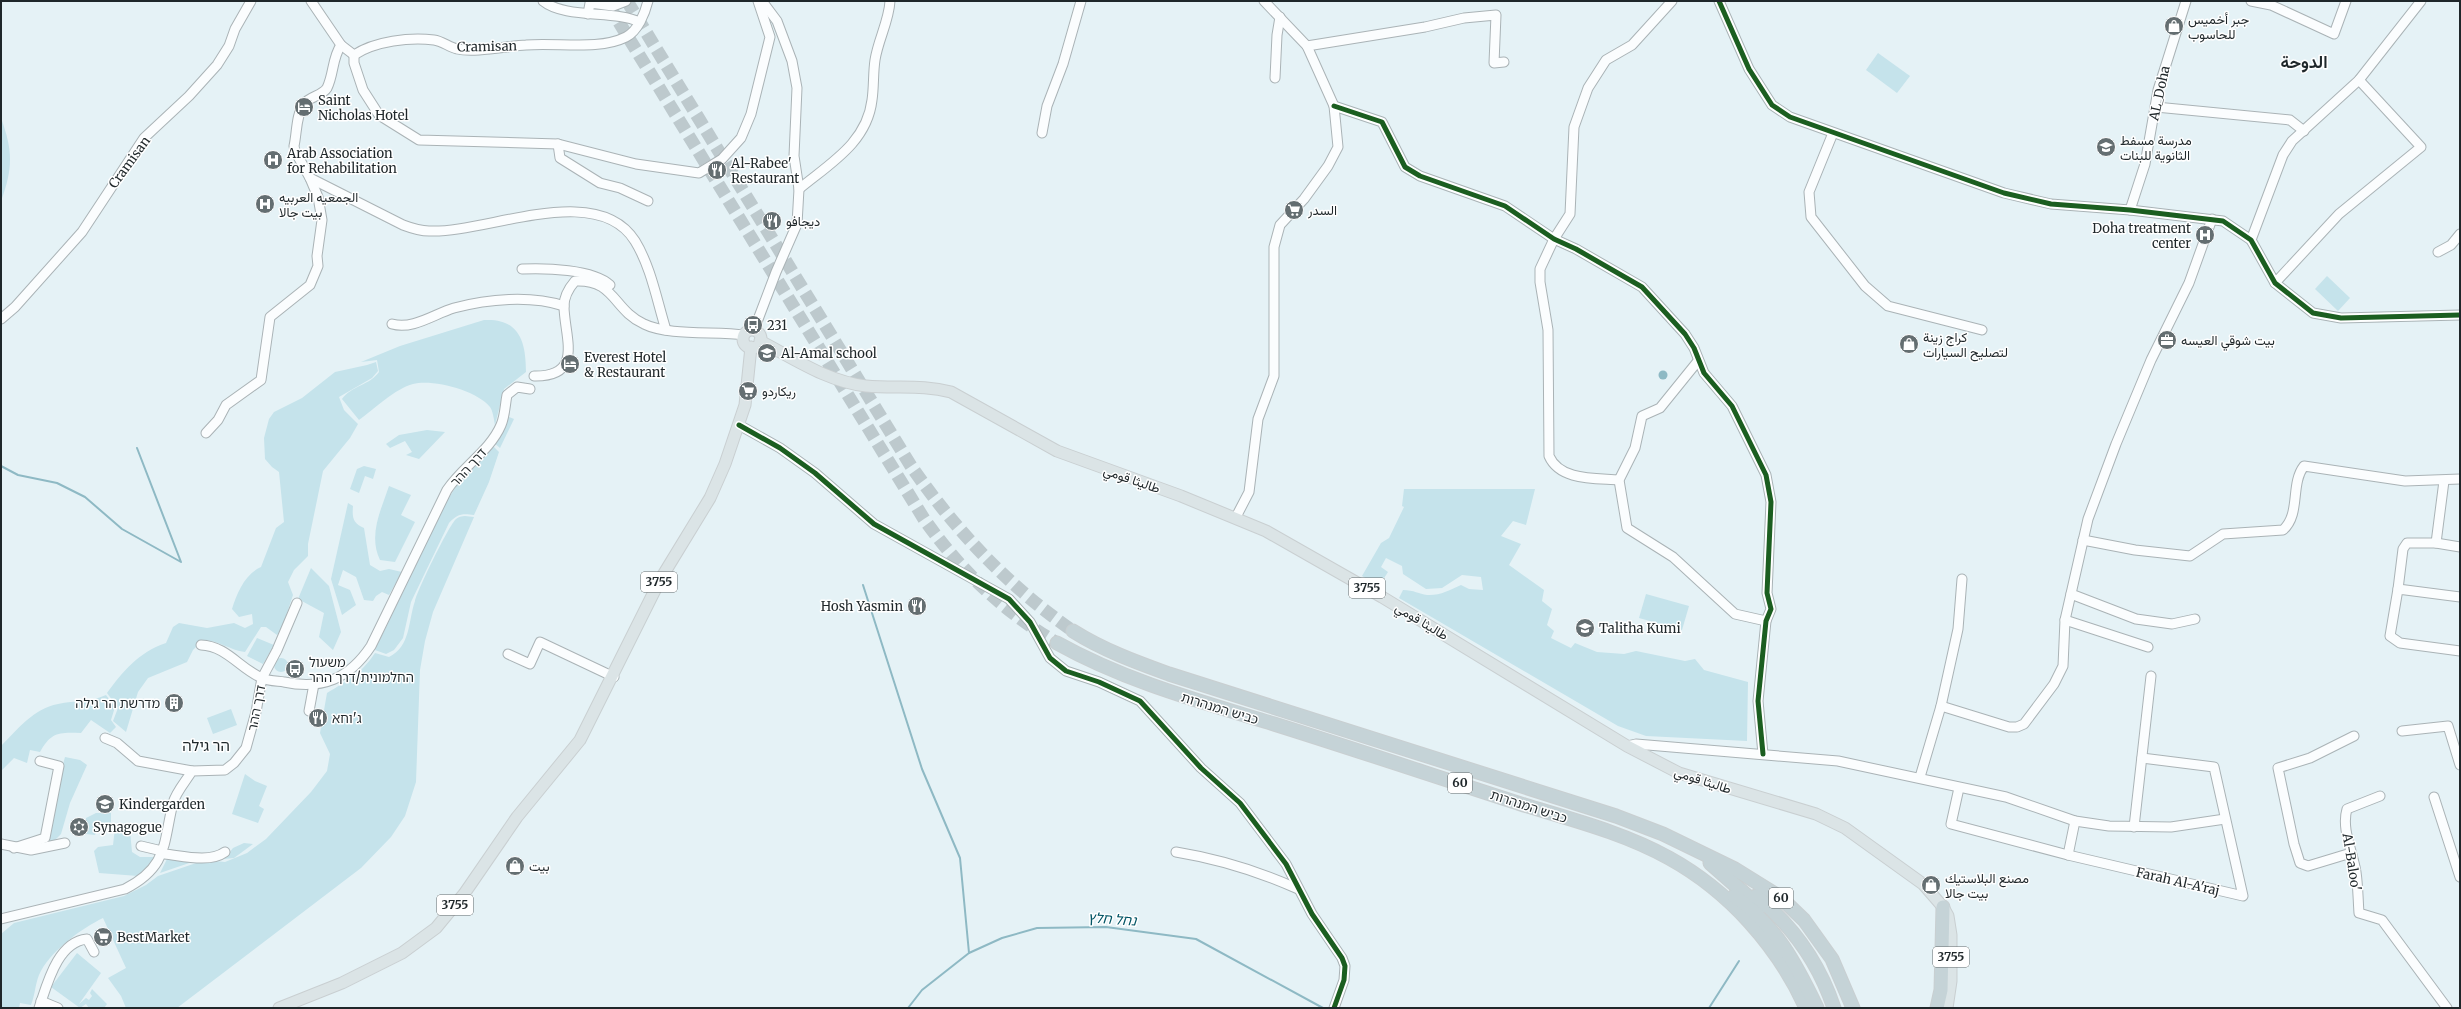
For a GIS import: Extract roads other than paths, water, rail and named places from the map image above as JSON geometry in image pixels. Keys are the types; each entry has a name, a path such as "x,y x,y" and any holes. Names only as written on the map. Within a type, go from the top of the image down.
{"highway":[{"name":"כביש המנהרות","path":"1073,631 1089,641 1127,658 1169,674 1582,805 1663,834 1698,852"},
{"name":"כביש המנהרות","path":"1056,643 1120,675 1587,824 1638,842 1671,858 1706,878 1747,905 1774,931 1802,951"},
{"name":"60","path":"1698,852 1718,861 1771,900 1802,951 1817,1008"},
{"name":"60","path":"1698,852 1739,886 1772,918 1816,967 1834,1008"},
{"path":"1942,907 1941,990 1947,1007"},
{"name":"60","path":"1802,951 1806,1008"},
{"name":"60","path":"1802,951 1803,959 1825,1008"},
{"name":"60","path":"1802,951 1825,962 1843,1008"},
{"name":"60","path":"1802,951 1838,970 1853,1008"}],"main road":[{"path":"749,333 758,333 756,344 744,342 749,333"},
{"name":"طاليثا قومي","path":"756,344 834,378 851,383 866,386 932,387 950,392 1057,451 1236,517 1280,539 1382,597 1627,746 1679,773 1816,814 1845,828 1923,884 1942,907"},
{"name":"3755","path":"279,1008 342,983 402,953 436,928 464,894 518,817 580,740 614,677 660,580 710,498 734,442 745,405 756,344"}],"street":[{"name":"Cramisan","path":"1,319 15,307 82,232 144,138 189,96 217,65 229,46 235,29 251,1"},
{"path":"311,1 341,45 354,55 354,64 363,90 379,115 418,140 558,144 636,164 699,173 722,159 740,138 751,114 765,63 770,37 758,1"},
{"path":"543,1 556,8 588,14 631,18 639,22"},
{"path":"588,14 590,3 615,6 626,1"},
{"name":"Cramisan","path":"354,55 380,44 418,40 435,40 457,49 505,48 526,45 586,44 626,37 639,22 648,1"},
{"path":"534,376 546,376 559,370 567,359 570,343 564,306 569,288 575,282 590,281 604,286 611,297 630,316 645,325 666,330 749,333 797,224 798,189 794,156 797,88 792,61 777,21 762,1"},
{"path":"798,189 853,144 866,126 872,101 875,61 880,35 889,12 890,1"},
{"path":"1042,133 1046,106 1063,64 1081,1"},
{"path":"1619,480 1578,477 1561,470 1552,463 1549,456 1548,330 1540,269 1554,240 1570,214 1574,127 1588,88 1606,60 1632,45 1672,1"},
{"path":"1719,1 1749,69 1772,106 1790,117 1833,134 2004,193 2051,204 2130,210 2223,221 2251,240 2275,283 2313,313 2341,318 2460,315"},
{"name":"AL_Doha","path":"2130,210 2146,164 2158,90 2186,1"},
{"path":"2251,1 2271,3 2334,34 2346,1"},
{"path":"2251,240 2283,155 2292,141 2359,80 2421,1"},
{"path":"1236,517 1249,492 1258,419 1274,376 1274,247 1280,225 1312,188 1328,166 1338,147 1334,106 1307,46 1280,17 1270,3"},
{"path":"1307,46 1425,27 1464,18 1496,15 1494,63 1504,62"},
{"path":"1275,78 1277,35 1280,17"},
{"path":"206,433 218,420 226,405 261,380 270,316 310,285 316,275 322,220 318,197 310,178 295,151 298,120 304,104 326,89 333,72 336,53 341,45"},
{"path":"2275,283 2339,214 2421,147 2359,80"},
{"path":"1334,106 1382,122 1405,167 1420,176 1505,206 1554,240 1576,249 1642,287 1685,334 1694,348 1704,373 1732,406 1760,459 1770,490 1767,593 1772,609 1766,621 1758,701 1762,754"},
{"path":"2156,107 2290,120 2304,131"},
{"path":"1833,134 1809,192 1811,217 1865,286 1888,306 1982,330"},
{"path":"558,144 560,158 600,183 620,188 648,201"},
{"path":"310,178 403,225 418,230 448,230 573,211 595,214 610,219 625,229 634,240 646,265 666,330"},
{"path":"1941,706 2009,727 2021,726 2054,684 2062,666 2065,620 2088,519 2116,444 2151,360 2189,283 2212,219"},
{"path":"2438,252 2451,244 2460,234"},
{"path":"522,269 576,272 600,278 610,285 611,297"},
{"path":"392,324 410,324 453,308 482,303 525,300 548,301 564,306"},
{"path":"1698,361 1660,408 1642,416 1635,448 1619,480 1627,528 1673,557 1736,614 1766,621"},
{"name":"דרך ההר","path":"105,738 117,743 138,761 192,771 225,770 241,756 253,726 262,678 296,685 314,684 345,674 362,659 447,490 454,480 497,433 504,416 508,395 517,387 530,389"},
{"path":"739,425 780,448 828,482 846,502 874,524 1009,599 1030,622 1050,658 1066,672 1099,682 1136,697 1202,768 1240,803 1286,864 1298,889 1322,930 1342,958 1345,966 1344,980 1334,1008"},
{"path":"2083,540 2134,550 2190,556 2223,534 2283,530 2289,524 2295,506 2299,472 2304,466 2405,481 2444,481 2460,479"},
{"path":"2436,543 2444,481"},
{"path":"2460,547 2436,543 2407,543 2403,549 2390,636 2400,643 2460,651"},
{"path":"1920,777 1941,706 1958,629 1962,579"},
{"path":"2398,589 2460,597"},
{"path":"2071,594 2136,619 2172,624 2194,619"},
{"path":"201,645 224,651 262,678 277,650 297,603"},
{"path":"2065,620 2148,646"},
{"path":"508,654 530,664 540,642 614,677"},
{"path":"2134,827 2151,676"},
{"path":"309,711 314,684"},
{"path":"2402,731 2448,726 2460,765"},
{"path":"2351,854 2308,866 2300,863 2294,844 2278,768 2310,758 2354,736"},
{"path":"1627,746 1636,744 1838,761 1920,777 1959,788 2006,797 2075,821 2134,827 2171,827 2225,819"},
{"name":"Farah Al-A'raj","path":"1959,788 1951,824 2068,855 2243,896 2214,767 2142,758"},
{"path":"14,848 42,841 47,835 53,791 59,766 40,761"},
{"path":"1,919 126,889 140,881 155,869 162,851 174,802 192,771"},
{"name":"Al-Baloo'","path":"2380,796 2348,809 2345,816 2351,854 2356,872 2359,913 2382,920 2447,1008"},
{"path":"2434,797 2460,877"},
{"path":"2068,855 2075,821"},
{"path":"1,844 14,848 31,850 65,843"},
{"path":"141,846 162,851 165,854 199,858 216,856 225,852"},
{"path":"1176,852 1210,858 1241,867 1298,889"},
{"path":"58,1008 40,1005 53,970 70,948 87,939 94,952"}],"waterway":[{"path":"1,466 18,475 57,483 85,497 122,529 181,562 137,448"},
{"path":"863,585 922,769 960,858 969,953"},
{"name":"נחל חלץ","path":"908,1008 922,990 969,953 1002,938 1037,928 1106,927 1196,939 1323,1008"},
{"path":"1709,1008 1739,961"}],"tunnel":[{"path":"627,1 911,466 946,513 984,556 1049,614 1073,631"},
{"path":"609,6 924,519 952,555 984,588 1018,617 1057,643"}],"place":[{"name":"جبر أخميس للحاسوب","path":"2174,26"},
{"name":"Saint Nicholas Hotel","path":"304,107"},
{"name":"مدرسة مسفط الثانوية للبنات","path":"2106,147"},
{"name":"Arab Association for Rehabilitation","path":"273,160"},
{"name":"Al-Rabee' Restaurant","path":"717,170"},
{"name":"الجمعيه العربيه بيت جالا","path":"265,204"},
{"name":"السدر","path":"1294,210"},
{"name":"ديجافو","path":"772,221"},
{"name":"Doha treatment center","path":"2205,235"},
{"name":"231","path":"753,325"},
{"name":"بيت شوقي العيسه","path":"2167,340"},
{"name":"كراج زينة لتصليح السيارات","path":"1909,344"},
{"name":"Al-Amal school","path":"767,353"},
{"name":"Everest Hotel & Restaurant","path":"570,364"},
{"name":"ريكاردو","path":"748,391"},
{"name":"Hosh Yasmin","path":"917,606"},
{"name":"Talitha Kumi","path":"1585,628"},
{"name":"משעול החלמונית/דרך ההר","path":"295,669"},
{"name":"מדרשת הר גילה","path":"174,703"},
{"name":"ג'וחא","path":"318,718"},
{"name":"Kindergarden","path":"105,804"},
{"name":"Synagogue","path":"79,827"},
{"name":"بيت","path":"515,866"},
{"name":"مصنع البلاستيك بيت جالا","path":"1931,885"},
{"name":"BestMarket","path":"103,937"}],"district":[{"name":"الدوحة","path":"2304,62"},
{"name":"הר גילה","path":"206,746"}]}
